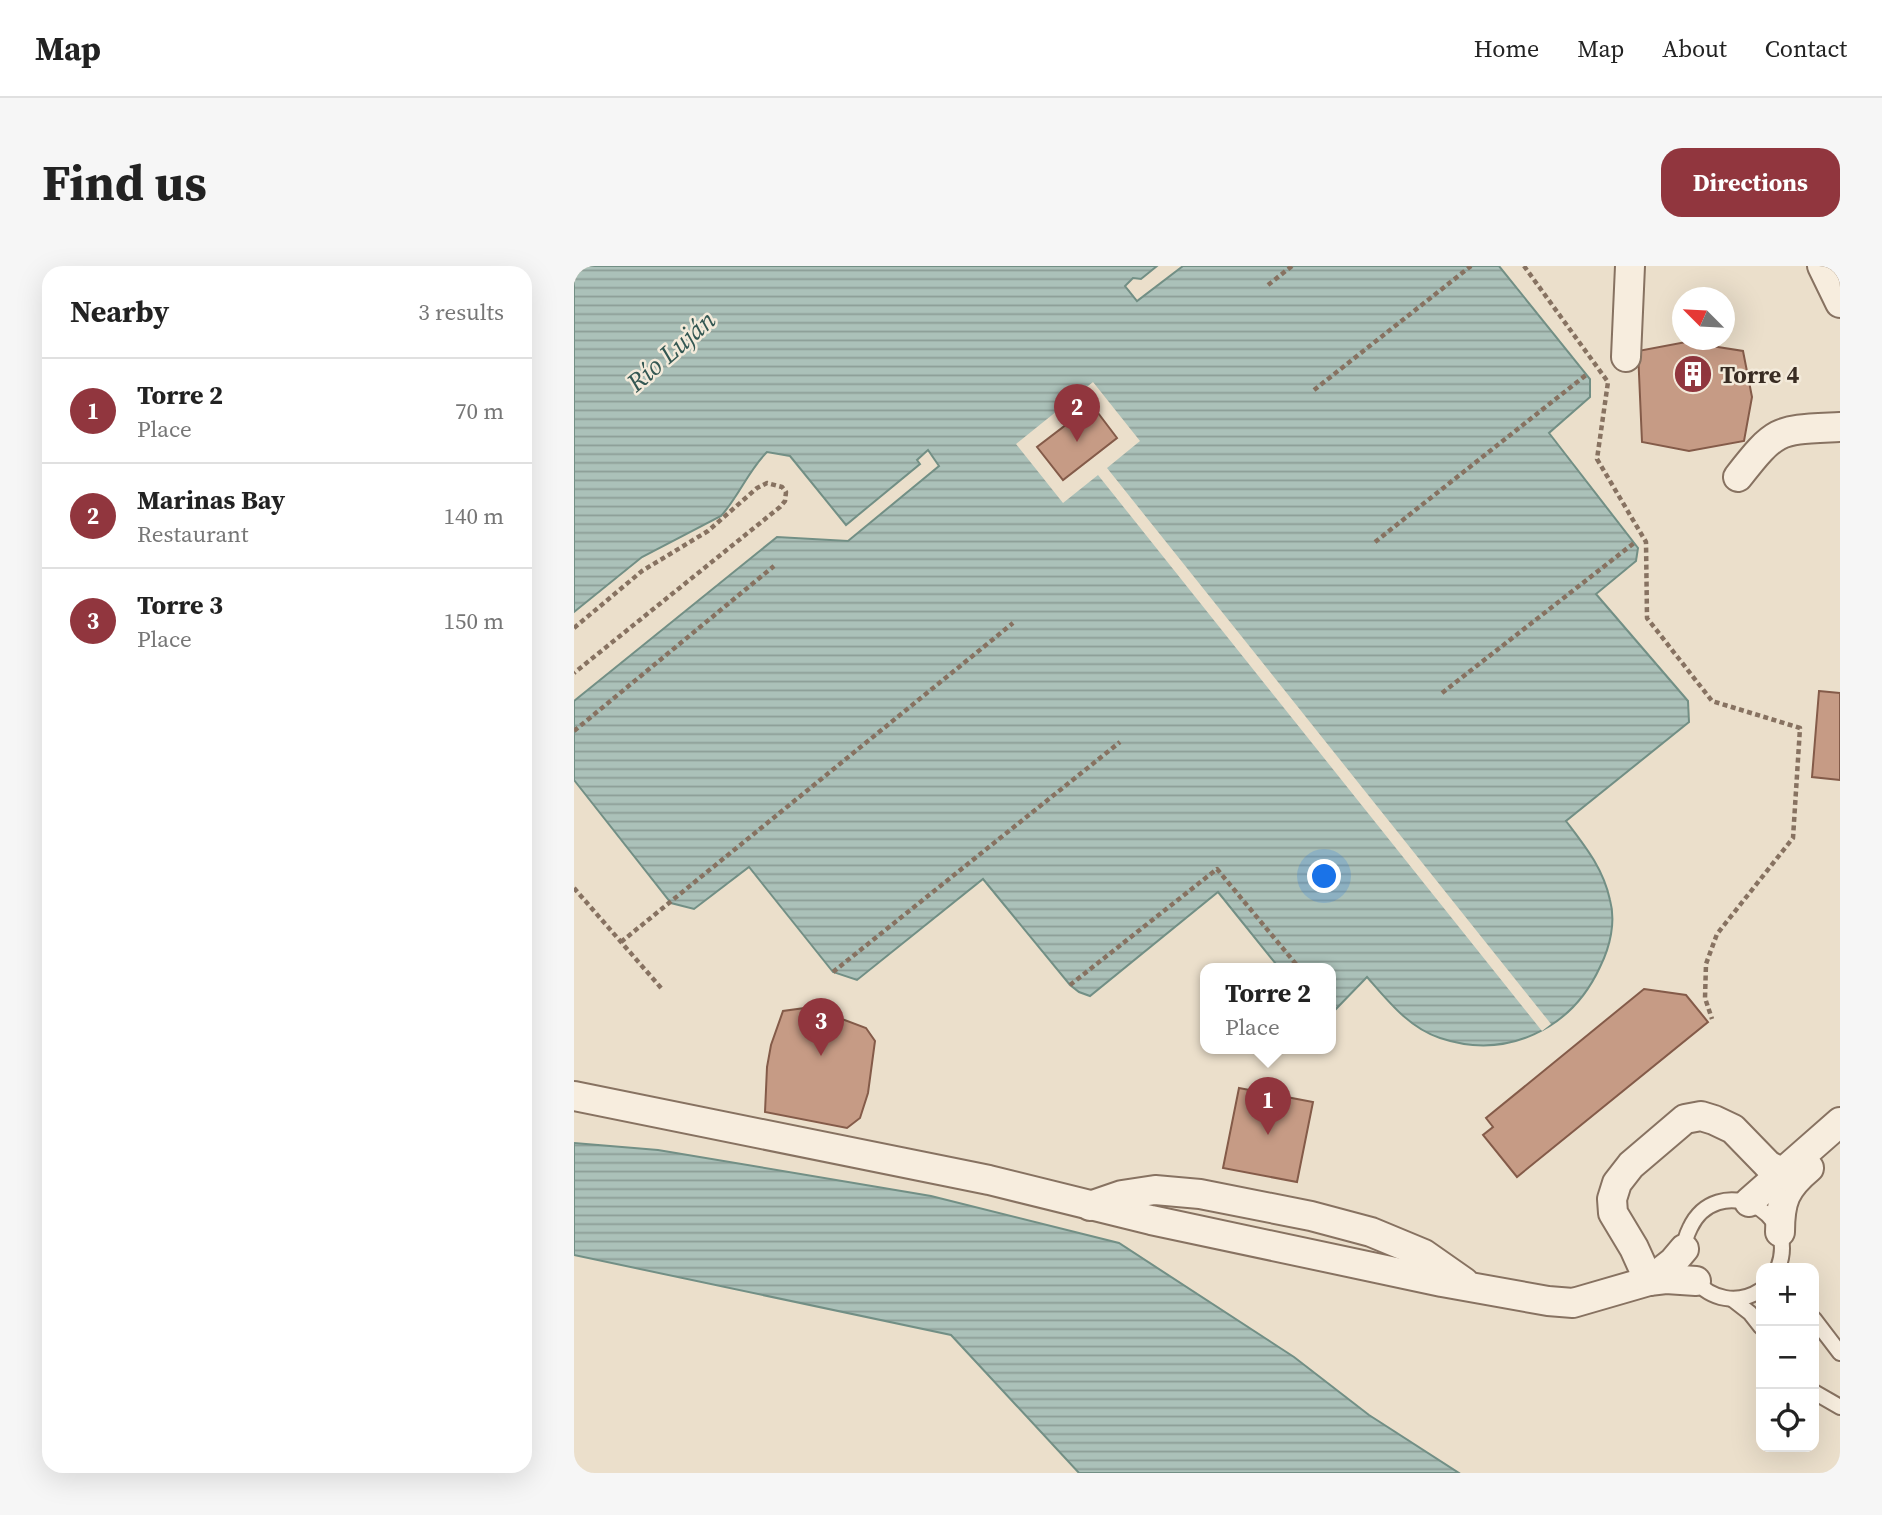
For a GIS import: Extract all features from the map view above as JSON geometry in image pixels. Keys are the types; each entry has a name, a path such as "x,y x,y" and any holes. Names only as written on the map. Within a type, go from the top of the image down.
{"street":[{"path":"1626,357 1630,266"},
{"path":"1822,266 1840,303"},
{"path":"1738,477 1763,446 1775,436 1791,429 1840,426"},
{"path":"574,1096 989,1181 1088,1206 1472,1287 1573,1303 1649,1281 1696,1281"},
{"path":"1649,1281 1634,1248 1613,1213 1612,1199 1616,1183 1631,1165 1685,1119 1701,1116 1714,1119 1733,1129 1748,1147 1788,1176"},
{"path":"1781,1257 1780,1210 1788,1176 1840,1122"},
{"path":"1749,1202 1840,1143"},
{"path":"1649,1281 1673,1262 1684,1249"}],"lane":[{"path":"1756,1292 1732,1299 1712,1294 1696,1281 1686,1263 1684,1249 1686,1236 1700,1213 1723,1201 1749,1202 1767,1214 1781,1257"},
{"path":"1732,1299 1750,1313 1760,1326"},
{"path":"1819,1326 1840,1353"},
{"path":"1819,1395 1840,1407"}],"path":[{"path":"1268,285 1292,266"},
{"path":"1314,390 1471,266"},
{"path":"1526,267 1608,382 1597,459 1646,542 1647,618 1712,701 1800,728 1793,838 1717,934 1706,964 1705,998 1713,1019"},
{"path":"1375,542 1586,375"},
{"path":"574,628 642,571 708,531 757,488 767,483 782,487 786,492 780,507 574,673"},
{"path":"1442,693 1634,543"},
{"path":"574,730 774,566"},
{"path":"621,943 1013,623"},
{"path":"833,972 1120,742"},
{"path":"1070,985 1217,869 1295,963"},
{"path":"574,888 662,989"}],"water":[{"name":"Río Luján","path":"574,266 1157,266 1141,279 1133,278 1125,286 1137,301 1183,266 1499,266 1590,379 1590,397 1549,433 1638,548 1636,561 1596,594 1688,701 1689,722 1566,821 1598,868 1612,908 1607,951 1588,989 1572,1008 1554,1023 1534,1034 1512,1042 1465,1044 1440,1038 1418,1028 1400,1013 1367,977 1336,1009 1336,963 1275,963 1218,892 1090,996 1070,985 983,879 857,980 833,972 749,867 694,909 671,903 574,780 574,701 777,537 848,541 939,466 928,450 917,460 920,464 846,525 790,456 767,452 721,516 642,557 574,612"},
{"path":"574,1143 658,1150 931,1196 1119,1243 1294,1357 1369,1415 1459,1473 1079,1473 951,1335 574,1255"}],"pier":[{"path":"1093,382 1140,441 1107,468 1551,1024 1542,1031 1098,475 1063,503 1016,444"}],"building":[{"name":"Torre 4","path":"1672,345 1672,350 1743,351 1752,397 1744,441 1689,451 1642,442 1638,351"},
{"path":"1092,405 1117,438 1063,480 1037,447"},
{"path":"1819,691 1840,693 1840,780 1812,777"},
{"path":"1644,989 1686,995 1708,1022 1517,1177 1483,1135 1493,1127 1486,1118"},
{"path":"822,1003 833,1008 834,1016 866,1028 875,1041 868,1093 860,1118 847,1128 765,1112 767,1067 771,1045 783,1011"},
{"path":"1239,1088 1313,1102 1297,1182 1223,1168"}],"place":[{"name":"Torre 4","path":"1693,374"},
{"name":"Marinas Bay","path":"1077,442"},
{"name":"Torre 3","path":"821,1056"},
{"name":"Torre 2","path":"1268,1135"}]}
